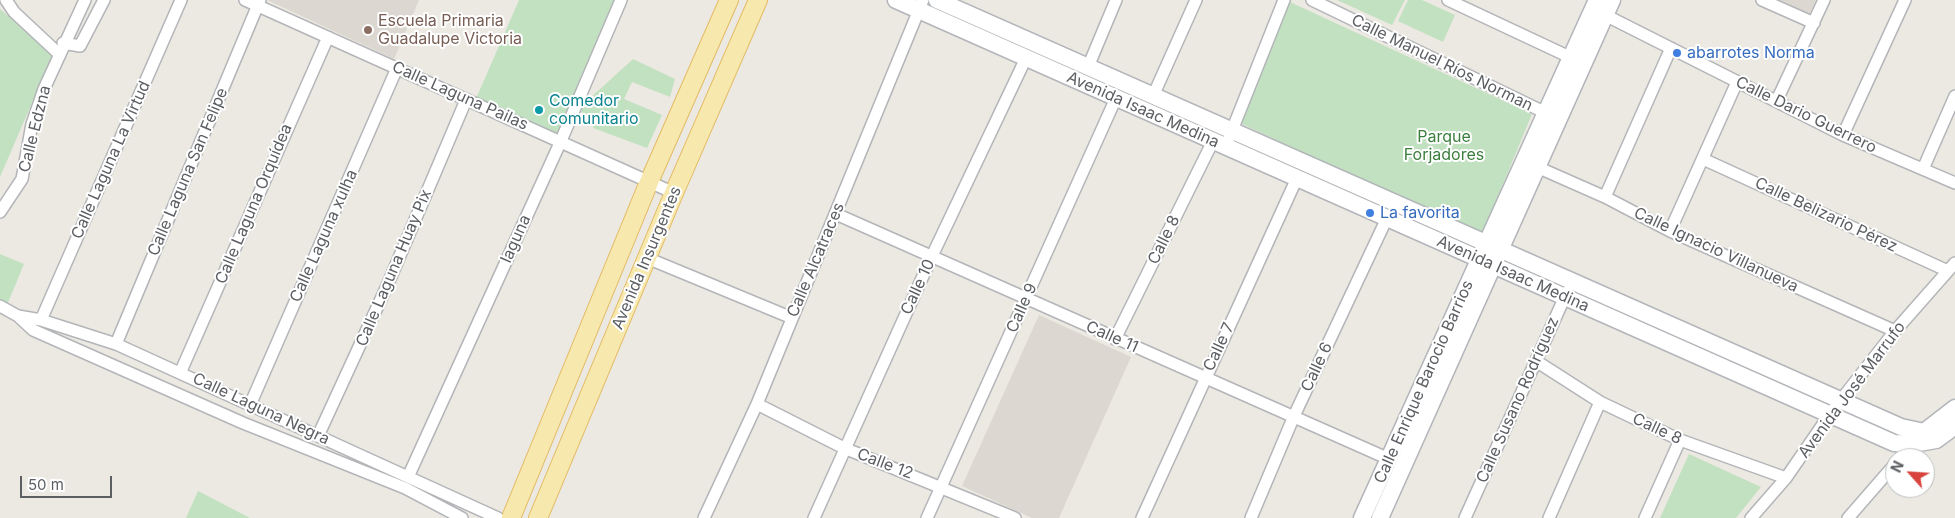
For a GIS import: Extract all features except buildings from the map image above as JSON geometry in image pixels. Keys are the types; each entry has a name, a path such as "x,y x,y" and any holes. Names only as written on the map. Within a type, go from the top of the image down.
{"main road":[{"name":"Avenida Insurgentes","path":"511,518 649,182 729,0"},
{"name":"Avenida Insurgentes","path":"538,518 674,193 758,0"},
{"name":"Avenida Isaac Medina","path":"896,0 921,5 1026,58 1894,443 1918,438"},
{"name":"Avenida Isaac Medina","path":"937,0 1902,427 1918,438"},
{"name":"Calle Enrique Barocio Barrios","path":"1493,246 1537,167 1597,0"},
{"name":"Calle Enrique Barocio Barrios","path":"1380,518 1493,246 1546,112 1609,7"},
{"name":"Calle Enrique Barocio Barrios","path":"1362,518 1486,262"},
{"path":"1649,334 1655,318"},
{"path":"1918,438 1955,408"},
{"path":"1918,438 1936,440 1955,426"}],"street":[{"path":"6,0 14,12 61,49 80,46 104,0"},
{"name":"Calle Edzna","path":"0,212 22,179 32,124 51,70 85,0"},
{"name":"Calle Laguna La Virtud","path":"41,320 181,0"},
{"name":"Calle Laguna Pailas","path":"245,0 259,3 328,37 674,193"},
{"name":"laguna","path":"408,477 560,143 621,0"},
{"path":"1088,67 1116,0"},
{"path":"1153,96 1196,0"},
{"name":"Calle 8","path":"1115,339 1220,144 1232,131 1284,0"},
{"name":"Calle Manuel Ríos Norman","path":"1312,0 1546,112"},
{"path":"1762,0 1814,23"},
{"path":"1777,100 1824,0"},
{"path":"1844,135 1905,0"},
{"path":"1451,1 1577,60"},
{"name":"Calle Laguna San Felipe","path":"116,344 259,3"},
{"name":"Calle Alcatraces","path":"704,518 757,404 921,5"},
{"name":"Calle Dario Guerrero","path":"1609,7 1671,48 1844,135 1955,183"},
{"name":"Calle Laguna Orquídea","path":"181,371 328,37"},
{"path":"1605,197 1671,48"},
{"name":"Calle 10","path":"814,518 932,256 1026,58"},
{"name":"Calle Laguna xulha","path":"250,405 397,68"},
{"path":"1670,231 1738,82"},
{"path":"1923,169 1955,96"},
{"name":"Calle 9","path":"927,518 1116,98"},
{"name":"Calle Laguna Huay Pix","path":"318,436 384,294 466,100"},
{"name":"Calle Belizario Pérez","path":"1703,159 1952,267"},
{"name":"Calle Ignacio Villanueva","path":"1537,167 1605,197 1670,231 1895,332"},
{"name":"Calle 7","path":"1142,518 1297,178"},
{"name":"Calle 11","path":"836,214 1389,459"},
{"name":"Calle 6","path":"1251,518 1294,416 1386,218"},
{"path":"647,258 792,318"},
{"name":"Avenida José Marrufo","path":"1751,518 1786,478 1830,414 1895,332 1952,267"},
{"name":"Calle Susano Rodríguez","path":"1465,518 1572,281"},
{"name":"Calle Laguna Negra","path":"0,306 18,316 33,330 243,423 405,488 462,518"},
{"name":"Calle Laguna Negra","path":"18,316 41,320 116,344 181,371 250,405 498,518"},
{"name":"Calle 8","path":"1536,361 1600,402 1680,440 1786,478"},
{"path":"1549,518 1600,402"},
{"name":"Calle 12","path":"757,404 844,448 941,486 1015,518"},
{"path":"1909,448 1918,438"},
{"path":"1645,518 1680,440"},
{"path":"1848,518 1885,475"}],"shaded area":[{"name":"Escuela Primaria Guadalupe Victoria","path":"267,0 419,0 394,59"},
{"path":"1776,0 1816,0 1809,15"},
{"path":"1039,315 1131,357 1059,518 1032,518 962,486"}],"green space":[{"path":"519,0 614,0 558,140 475,101"},
{"path":"1337,0 1405,0 1392,25"},
{"path":"1408,0 1422,0 1455,15 1443,42 1398,21"},
{"name":"Parque Forjadores","path":"1290,2 1532,114 1481,237 1238,122"},
{"path":"0,9 53,54 0,177"},
{"path":"633,59 675,79 670,97 632,82 624,99 662,115 647,148 593,128 596,119 577,110"},
{"path":"0,254 24,264 7,305 0,301"},
{"path":"1689,454 1761,487 1736,518 1660,518"},
{"path":"198,491 250,518 186,518"}],"place":[{"name":"Escuela Primaria Guadalupe Victoria","path":"368,30"},
{"name":"abarrotes Norma","path":"1677,53"},
{"name":"Comedor comunitario","path":"539,110"},
{"name":"La favorita","path":"1370,213"}]}
